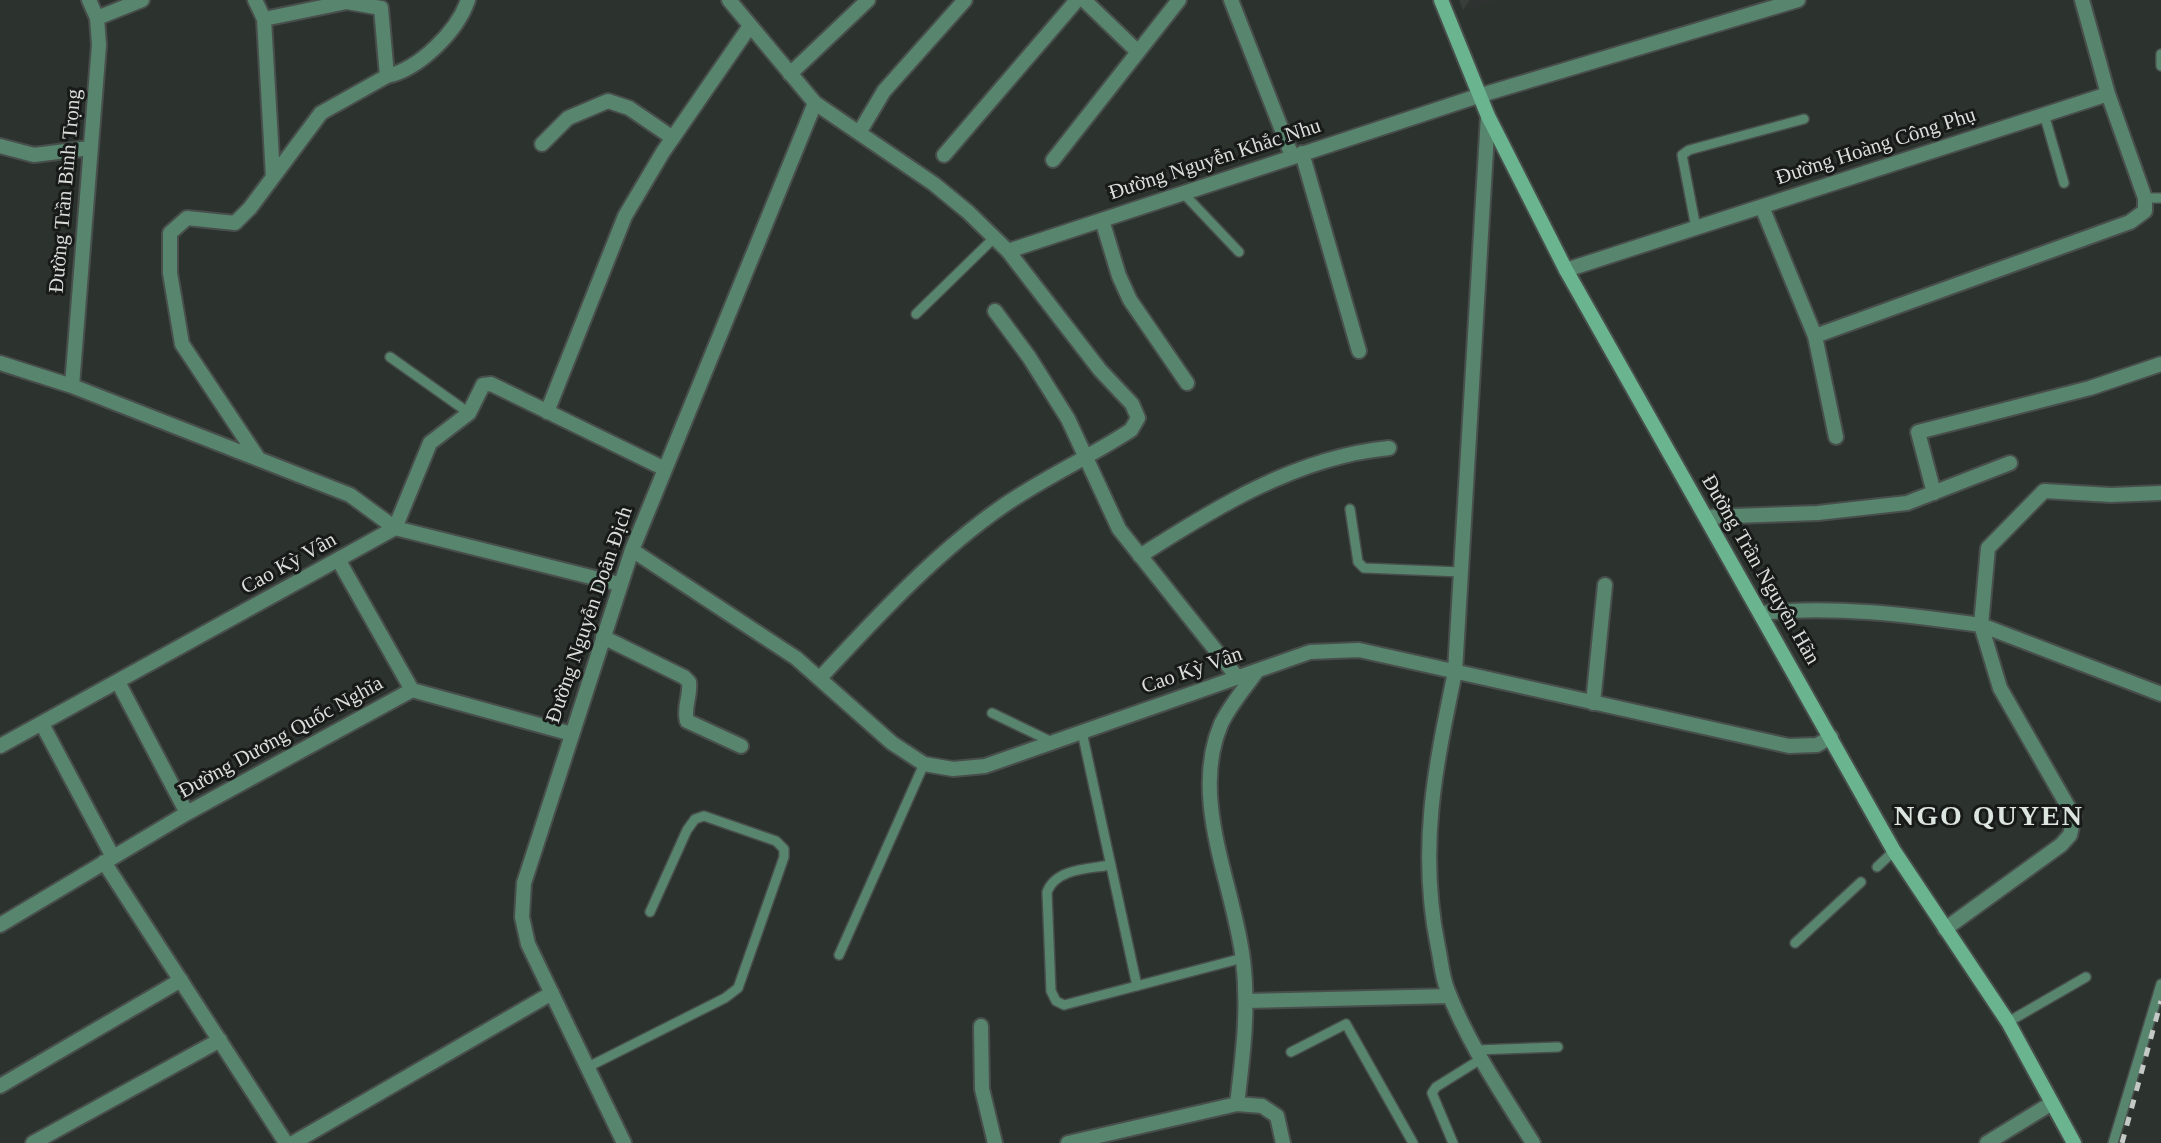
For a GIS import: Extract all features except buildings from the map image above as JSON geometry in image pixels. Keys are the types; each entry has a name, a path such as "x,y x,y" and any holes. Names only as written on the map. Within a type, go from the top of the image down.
{"street":[{"name":"Đường Trần Bình Trọng","path":"72,386 99,45 97,18 89,0"},
{"path":"97,18 142,0"},
{"path":"256,0 264,19 273,177"},
{"path":"258,458 181,344 169,250 170,233 187,218 235,223 250,208 321,113 387,76 405,72 461,19 468,0"},
{"path":"729,0 814,103 934,184 1008,251 1100,370 1132,404 1138,418 1131,430 1087,459 1005,504 971,529 869,626 820,678"},
{"path":"790,74 867,0"},
{"path":"859,133 884,91 965,0"},
{"path":"944,155 1077,0"},
{"path":"1084,0 1138,52"},
{"path":"1053,160 1179,0"},
{"path":"1231,0 1297,155 1359,351"},
{"name":"Đường Trần Nguyên Hãn","path":"1441,0 1478,96 1566,270 1894,851 2008,1022 2074,1143"},
{"name":"Đường Nguyễn Khắc Nhu","path":"1008,251 1478,96 1798,0"},
{"path":"1815,337 2130,222 2145,211 2145,198 2108,94 2082,0"},
{"path":"264,19 347,2 381,8 387,76"},
{"path":"547,412 625,216 673,138 750,26"},
{"name":"Đường Hoàng Công Phụ","path":"1566,270 2108,94"},
{"path":"541,144 568,118 608,101 629,108 673,138"},
{"name":"Đường Nguyễn Doãn Địch","path":"624,1143 528,944 522,917 524,883 619,584 814,103"},
{"path":"1488,117 1455,672 1438,755 1427,851 1433,921 1450,996 1478,1055 1533,1143"},
{"path":"0,146 34,155 90,148"},
{"path":"1762,207 1815,337 1836,438"},
{"path":"1102,220 1119,276 1130,300 1187,383"},
{"path":"995,311 1049,386 1119,529 1237,677"},
{"path":"0,363 72,386 350,495 395,528 619,584"},
{"path":"1934,493 1918,432 2090,388 2161,364"},
{"path":"395,528 430,443 469,413 483,385 491,384 665,469"},
{"path":"1140,556 1235,498 1311,464 1354,452 1389,448"},
{"path":"1706,517 1859,509 1907,503 2010,463"},
{"path":"1945,929 2061,845 2070,835 2074,817 2000,688 1981,625 1988,548 2044,491 2111,495 2161,493"},
{"name":"Cao Kỳ Vân","path":"0,746 395,528"},
{"name":"Cao Kỳ Vân","path":"632,550 749,625 820,678 892,743 924,764 953,769 985,766 1310,652 1359,650 1789,746 1817,746 1831,737"},
{"path":"339,561 412,690"},
{"path":"1593,703 1605,585"},
{"path":"1761,614 1795,610 1843,610 1981,625 2161,694"},
{"path":"603,637 684,677 689,682 690,690 684,711 687,721 741,746"},
{"path":"1237,1104 1247,1000 1243,958 1214,824 1212,751 1222,722 1257,671"},
{"path":"118,682 187,813"},
{"name":"Đường Dương Quốc Nghĩa","path":"0,926 187,813 412,690 572,734"},
{"path":"41,724 109,859 181,980 286,1143"},
{"path":"0,1086 181,980"},
{"path":"293,1143 552,993"},
{"path":"1247,1000 1450,996"},
{"path":"981,1026 982,1090 995,1143"},
{"path":"33,1143 220,1040"},
{"path":"1987,1143 2052,1103"},
{"path":"1069,1143 1237,1104 1262,1106 1277,1116 1283,1143"}],"lane":[{"path":"2161,54 2161,66"},
{"path":"2044,114 2064,183"},
{"path":"1696,228 1682,155 1689,150 1804,119"},
{"path":"1183,193 1239,252"},
{"path":"2145,198 2161,198"},
{"path":"916,314 994,238"},
{"path":"390,357 469,413"},
{"path":"1350,509 1358,562 1364,568 1461,572"},
{"path":"992,713 1052,742"},
{"path":"1082,732 1137,986"},
{"path":"839,955 924,764"},
{"path":"588,1068 725,998 738,988 785,857 784,849 776,841 704,816 695,819 687,830 650,912"},
{"path":"1877,867 1894,851"},
{"path":"1111,865 1059,875 1051,882 1047,892 1051,991 1056,1001 1065,1005 1243,958"},
{"path":"1795,943 1861,882"},
{"path":"2008,1022 2086,977"},
{"path":"2113,1143 2161,984"},
{"path":"1291,1052 1346,1024 1413,1143"},
{"path":"1453,1143 1432,1093 1436,1087 1478,1055 1558,1047"}],"railway":[{"path":"2122,1143 2161,1001"}],"district":[{"name":"NGO QUYEN","path":"1989,818"}]}
